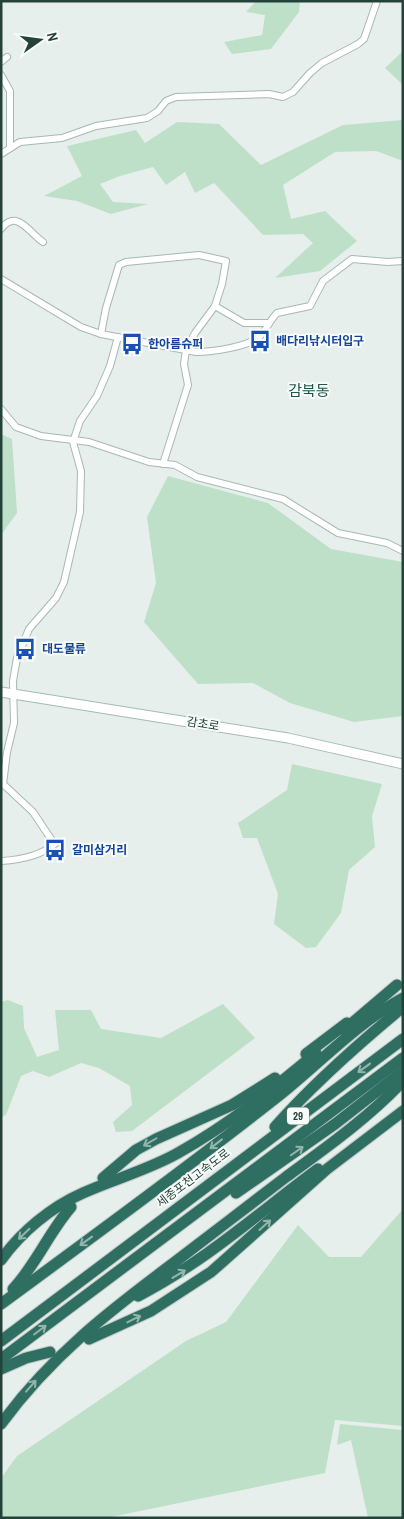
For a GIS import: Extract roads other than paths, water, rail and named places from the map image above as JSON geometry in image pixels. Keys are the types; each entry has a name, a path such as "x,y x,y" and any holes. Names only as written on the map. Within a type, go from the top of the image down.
{"highway":[{"path":"103,1178 136,1150 252,1094 400,983"},
{"path":"1,1260 23,1235 57,1208 82,1193 176,1154 232,1120 400,983"},
{"path":"1,1303 159,1188 282,1092 346,1036 403,998"},
{"path":"257,1147 308,1090 354,1047 403,1007"},
{"name":"세종포천고속도로","path":"1,1341 403,1039"},
{"name":"29","path":"1,1360 403,1058"},
{"path":"141,1256 335,1124 403,1071"},
{"path":"1,1424 17,1402 57,1357 105,1314 323,1150 364,1117 403,1081"},
{"path":"105,1314 161,1284 219,1247 286,1193 403,1106"},
{"path":"89,1339 150,1310 211,1272 327,1170 403,1111"},
{"path":"1,1303 22,1280 61,1218 71,1207"},
{"path":"1,1369 26,1358 50,1352"}],"main road":[{"name":"감초로","path":"1,692 288,738 403,764"}],"street":[{"path":"1,154 20,142 62,138 96,126 146,118 158,111 166,100 176,97 269,94 283,97 294,92 310,73 322,64 364,39 377,1"},
{"path":"1,75 10,91 10,148"},
{"path":"1,229 5,223 12,220 24,224 43,242"},
{"path":"101,334 106,308 119,265 126,262 199,254 226,261 216,306 195,334 186,350 184,364 188,385 163,464"},
{"path":"1,279 59,315 101,334 204,352 250,342 261,336 277,313 310,306 323,281 352,260 403,261"},
{"path":"216,306 244,323 270,322"},
{"path":"1,861 34,855 46,851 56,843 51,839 33,812 2,785 6,752 14,723 13,681 17,658 24,639 29,630 56,598 64,582 80,512 80,471 73,442 80,421 98,396 110,366 118,337"},
{"path":"1,409 16,428 42,436 73,442 89,442 149,462 175,466 198,477 283,499 338,533 387,543 403,551"}],"place":[{"name":"배다리낚시터입구","path":"260,341"},
{"name":"한아름슈퍼","path":"132,344"},
{"name":"대도물류","path":"25,649"},
{"name":"갈미삼거리","path":"55,850"}],"district":[{"name":"감북동","path":"309,391"}]}
